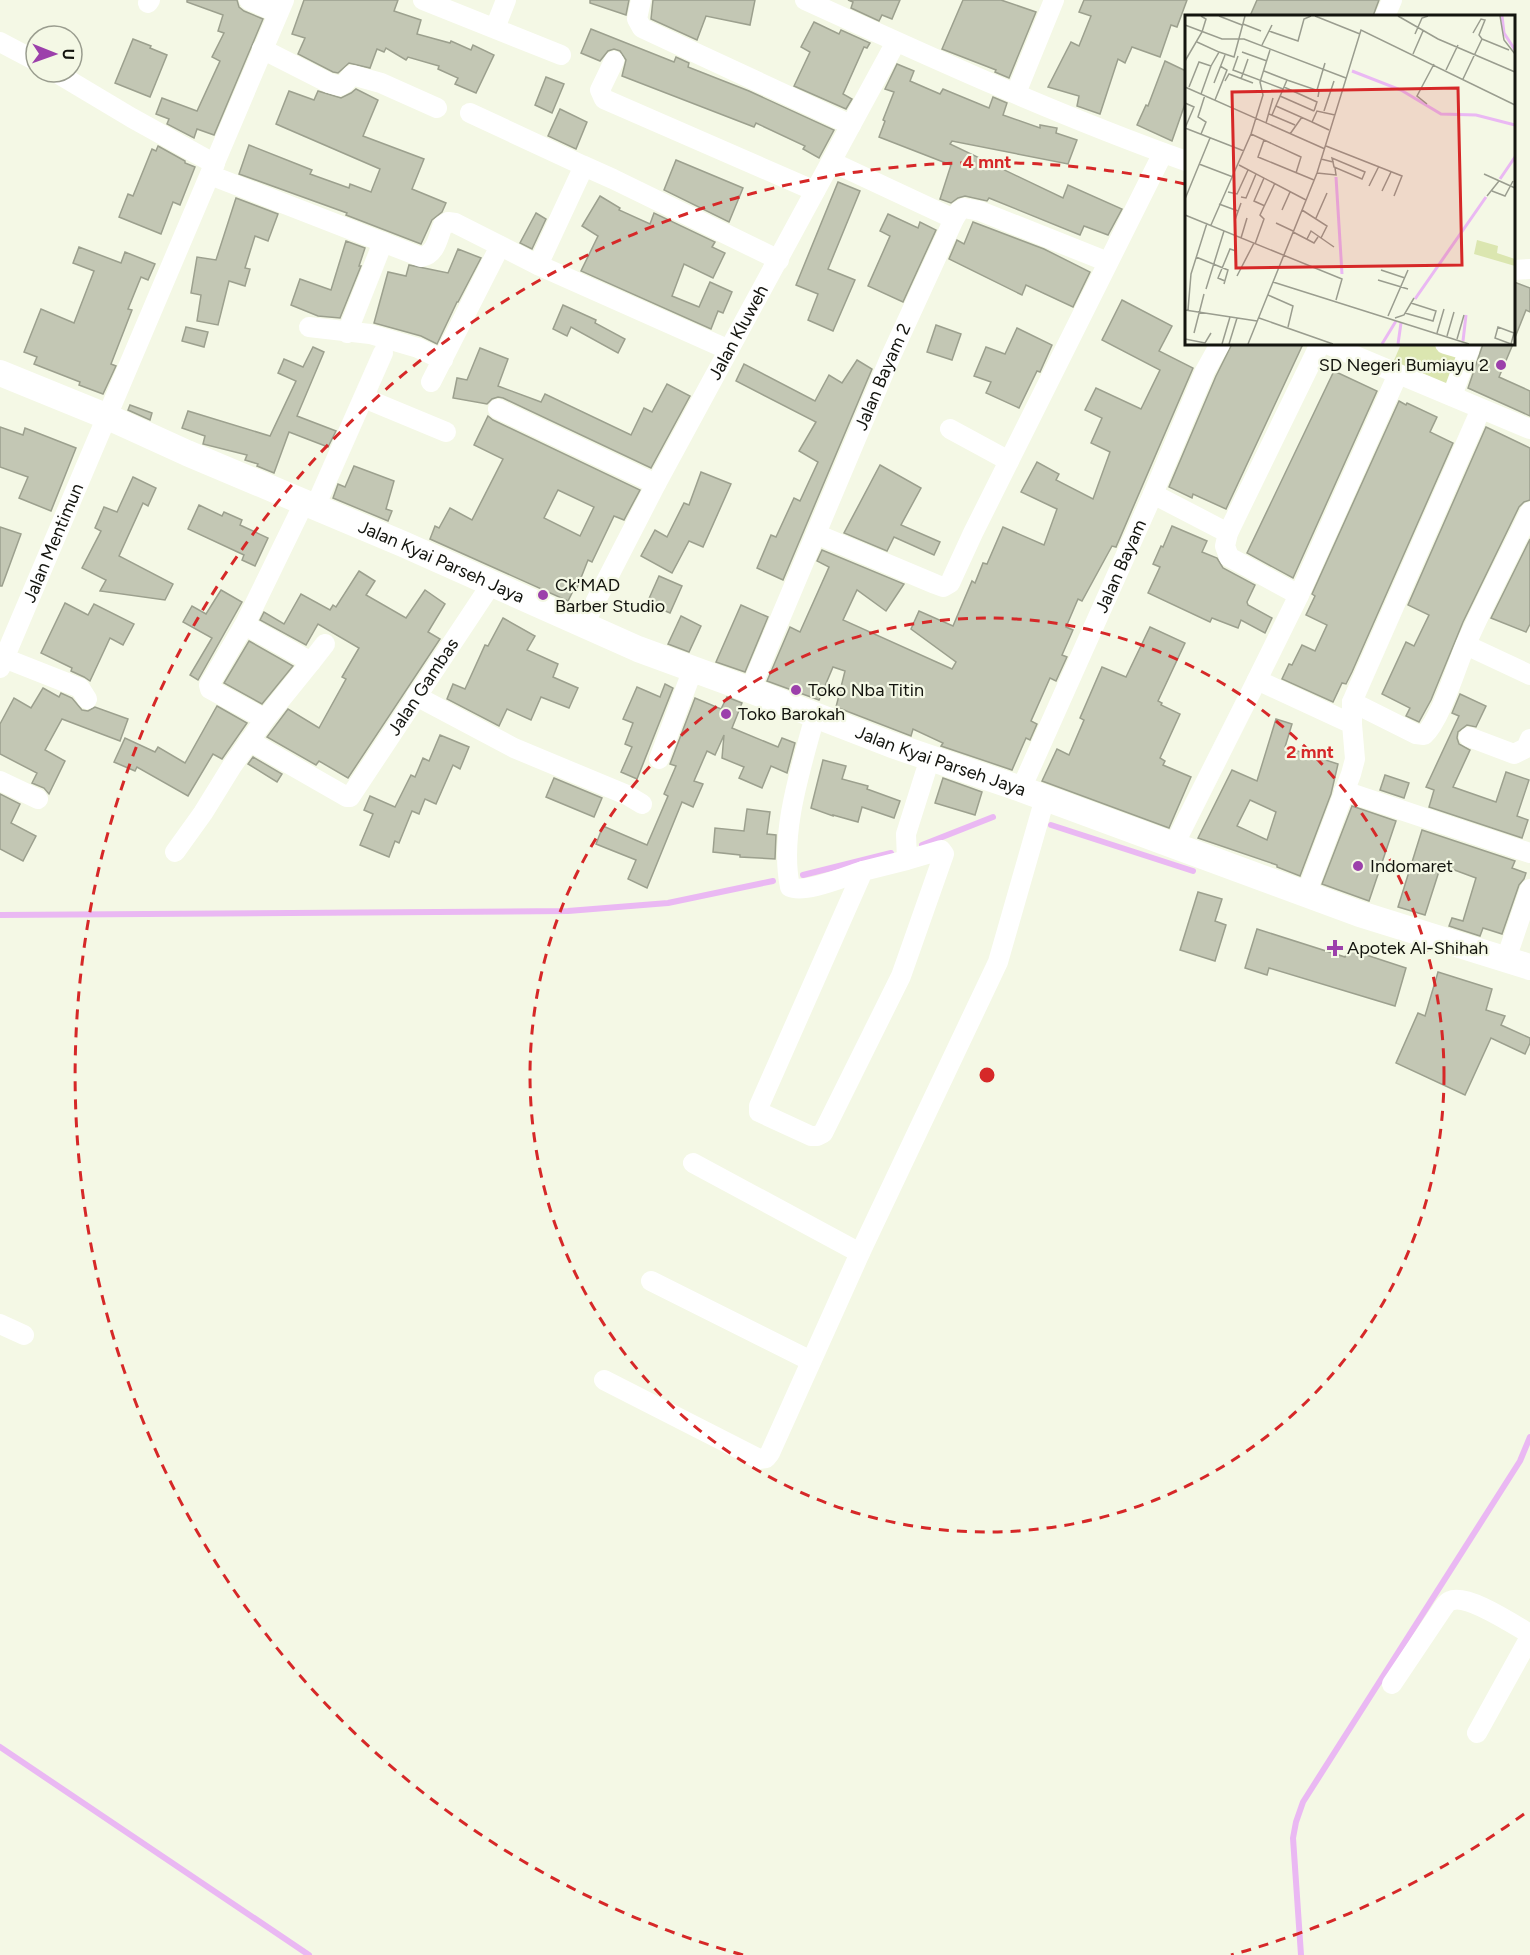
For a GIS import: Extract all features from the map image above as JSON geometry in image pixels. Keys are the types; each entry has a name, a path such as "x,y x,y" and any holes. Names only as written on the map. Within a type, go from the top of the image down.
{"main road":[{"name":"Jalan Kyai Parseh Jaya","path":"0,373 108,417 492,583 638,649 815,716 1360,914 1530,968"}],"street":[{"path":"249,0 281,6"},
{"path":"423,0 561,55"},
{"path":"495,28 506,0"},
{"path":"641,0 637,19 642,28 852,125"},
{"path":"805,0 1016,93 1185,161"},
{"path":"1016,93 1054,0"},
{"path":"1385,15 1392,0"},
{"name":"Jalan Mentimun","path":"2,663 281,6"},
{"path":"0,42 24,55"},
{"name":"Jalan Kluweh","path":"584,624 656,484 896,42"},
{"path":"262,49 328,83 340,86 352,75 381,83 437,108"},
{"path":"614,62 600,90 604,99 815,191"},
{"path":"76,84 213,169 383,242 421,257 428,256 433,251 442,225 448,222 455,223 538,265 729,350"},
{"path":"470,113 614,179 779,260"},
{"path":"816,534 943,587 950,583 1008,461 1163,153"},
{"path":"832,162 954,219 964,208 980,211 1108,262"},
{"path":"538,265 584,166"},
{"name":"Jalan Bayam 2","path":"750,690 890,358 954,219"},
{"path":"347,333 383,242"},
{"path":"431,382 500,246"},
{"path":"1515,270 1530,269"},
{"path":"309,327 370,334 418,348 443,360"},
{"name":"Jalan Bayam","path":"1021,789 1154,494 1205,371 1219,345"},
{"path":"1299,594 1229,557 1225,546 1228,534 1320,345"},
{"path":"1329,345 1530,429"},
{"path":"1452,396 1470,347 1453,345"},
{"path":"265,719 209,687 309,505 364,398 383,353"},
{"path":"1174,845 1299,594 1398,374"},
{"path":"364,398 446,432"},
{"path":"498,409 656,484"},
{"path":"1306,894 1355,759 1352,702 1481,409"},
{"path":"950,429 1008,461"},
{"path":"1154,494 1228,534"},
{"path":"1352,702 1416,734 1424,735 1436,717 1466,645 1530,512"},
{"name":"Jalan Gambas","path":"249,741 347,797 354,793 492,583"},
{"path":"244,625 310,662"},
{"path":"175,852 249,741 325,644"},
{"path":"1466,645 1530,675"},
{"path":"2,663 80,688 87,699"},
{"path":"659,759 693,669"},
{"path":"1257,680 1352,724"},
{"path":"416,696 514,748 627,795 642,804"},
{"path":"815,716 790,818 786,869 790,887 796,890 811,887 863,871 941,850 944,854 901,976 823,1133 811,1136 759,1112 759,1106 863,871"},
{"path":"1469,737 1514,754 1526,748 1530,739"},
{"path":"907,860 906,834 930,758"},
{"path":"0,781 38,799"},
{"path":"1344,791 1530,853"},
{"path":"604,1380 759,1459 766,1458 770,1453 860,1253 999,962 1045,798"},
{"path":"1506,959 1530,889"},
{"path":"693,1163 860,1253"},
{"path":"651,1281 811,1361"},
{"path":"0,1324 24,1335"},
{"path":"1392,1684 1450,1601 1472,1602 1530,1635 1477,1733"}],"green space":[{"path":"1401,345 1431,345 1462,354 1449,389 1392,365"}],"building":[{"path":"187,0 237,0 239,7 244,11 263,19 214,135 197,129 194,138 167,124 169,119 156,114 162,98 197,111 220,61 212,57 224,33 218,31 223,15 187,2"},
{"path":"304,0 398,0 394,11 421,20 417,34 450,43 451,41 471,50 473,45 494,55 476,93 455,84 458,78 438,69 439,66 408,57 406,60 386,48 384,52 377,49 370,68 349,63 338,73 333,72 298,54 305,38 292,34"},
{"path":"590,0 629,0 626,15 590,3"},
{"path":"653,0 755,0 750,25 706,16 697,40 651,19"},
{"path":"848,0 900,0 892,19 882,15 879,21 851,8 853,2"},
{"path":"963,0 1001,0 1036,12 1009,78 995,72 996,70 942,49"},
{"path":"1084,0 1187,0 1177,27 1171,25 1160,57 1132,47 1125,63 1118,59 1100,114 1077,106 1079,96 1048,87 1071,42 1079,46 1091,16 1079,12"},
{"path":"1257,0 1379,0 1373,15 1250,15"},
{"path":"814,22 839,34 841,30 870,43 867,48 864,47 843,94 852,99 846,109 794,86 810,52 801,47"},
{"path":"591,29 674,62 676,57 689,63 688,67 749,91 834,130 819,158 803,149 805,146 756,123 754,127 622,76 626,60 620,51 614,49 608,51 600,61 581,53"},
{"path":"133,39 167,55 150,97 115,83"},
{"path":"1165,61 1185,71 1185,104 1172,141 1137,125 1146,105 1148,106"},
{"path":"897,64 914,71 910,81 940,94 943,89 989,108 993,97 1007,103 1003,115 1040,128 1040,125 1057,128 1056,133 1077,140 1068,164 952,141 950,144 1063,198 1068,185 1122,209 1108,235 1084,226 1080,235 989,198 987,201 965,196 951,203 940,199 951,165 879,137 894,92 885,89"},
{"path":"546,77 564,84 552,113 535,105"},
{"path":"356,89 378,100 363,136 424,159 412,189 446,203 442,212 432,220 421,244 346,215 347,213 239,174 249,145 312,170 310,174 349,188 350,184 371,192 380,169 276,124 289,91 314,100 318,91 341,98"},
{"path":"560,109 587,122 576,149 548,136"},
{"path":"158,146 195,167 180,205 173,202 161,234 119,217 128,194 133,196 152,149 156,151"},
{"path":"676,160 743,188 729,222 664,190"},
{"path":"838,182 860,191 828,269 855,280 833,331 808,320 818,294 796,285"},
{"path":"600,196 620,208 619,210 650,224 654,213 715,242 712,247 725,253 713,278 684,264 672,296 699,307 710,282 732,292 723,313 718,311 711,329 581,271 598,236 582,226"},
{"path":"236,198 278,214 268,241 255,236 245,268 250,269 245,286 229,281 218,325 197,321 201,295 191,293 197,257 216,260"},
{"path":"536,213 546,219 532,249 520,243"},
{"path":"888,214 918,228 920,222 936,230 903,302 868,286 890,236 880,231"},
{"path":"973,222 1044,249 1090,272 1073,307 1026,285 1022,295 949,259 957,240 964,244"},
{"path":"346,241 365,248 359,266 361,266 340,318 318,316 291,305 300,279 331,290"},
{"path":"79,247 121,263 125,252 155,264 148,280 141,277 128,309 132,310 111,364 116,366 103,394 79,385 80,382 34,364 37,357 24,352 41,309 74,323 94,271 73,263"},
{"path":"458,249 481,258 437,344 421,336 374,323 388,272 406,276 409,265 448,273"},
{"path":"1515,282 1530,288 1530,312 1526,310 1515,338"},
{"path":"1122,300 1172,326 1159,351 1193,368 1116,547 1112,546 1082,601 1078,599 1066,627 1073,630 1062,655 1067,657 1056,681 1050,678 1031,721 1037,724 1030,740 1026,738 1012,770 941,746 943,743 913,729 911,736 836,707 845,671 833,667 819,700 767,681 790,627 800,632 829,567 817,561 822,550 904,584 886,611 857,590 843,620 952,669 956,662 911,629 919,611 953,626 972,581 975,583 983,563 987,564 1003,527 1044,545 1057,509 1021,492 1037,462 1059,474 1056,480 1093,499 1110,452 1091,443 1102,418 1085,410 1096,388 1141,409 1160,370 1102,340"},
{"path":"563,305 596,320 595,323 625,339 618,353 571,327 567,336 553,329"},
{"path":"936,325 961,334 952,360 927,352"},
{"path":"186,327 208,332 204,347 182,341"},
{"path":"1017,328 1052,345 1040,372 1037,371 1019,408 986,393 991,382 974,376 986,347 1005,354"},
{"path":"1232,345 1303,345 1226,509 1193,494 1192,498 1169,487"},
{"path":"1483,345 1513,345 1499,377 1530,391 1530,416 1468,388"},
{"path":"313,347 324,352 297,416 336,431 328,447 289,432 274,473 245,460 247,455 203,444 205,436 182,428 188,411 270,436 296,381 278,373 284,359 303,367"},
{"path":"480,348 508,359 498,386 541,402 545,394 631,435 644,408 652,412 667,384 690,396 651,468 503,398 492,399 487,404 453,398 457,378 467,380"},
{"path":"857,360 872,369 783,580 757,568 771,535 776,537 794,498 800,501 818,462 799,451 816,422 736,381 744,364 815,401 829,375 842,383"},
{"path":"1334,371 1377,391 1293,578 1247,553"},
{"path":"1399,401 1437,417 1430,432 1453,443 1352,672 1346,684 1342,683 1333,702 1282,679 1302,645 1315,651 1327,625 1306,615 1315,596 1312,594"},
{"path":"130,405 152,413 150,420 128,410"},
{"path":"488,416 640,490 624,520 614,516 592,562 588,560 577,588 575,587 568,601 430,539 435,526 439,528 450,508 472,520 503,459 474,445","holes":["558,490 594,507 580,536 544,518"]},
{"path":"0,427 23,435 25,428 76,448 51,511 19,498 28,477 0,467"},
{"path":"1486,427 1530,448 1530,500 1519,507 1463,622 1431,700 1419,722 1406,716 1410,708 1382,694 1406,642 1414,646 1429,615 1408,605"},
{"path":"880,465 921,488 901,525 940,542 934,555 894,537 887,551 844,533"},
{"path":"354,466 394,481 386,509 392,511 388,521 333,498 338,484 345,487"},
{"path":"701,472 731,484 703,547 689,541 672,573 641,556 655,530 667,537 684,503 689,505"},
{"path":"133,477 156,488 148,506 143,503 119,556 173,584 165,600 100,591 106,580 82,568 101,531 95,528 104,507 117,512"},
{"path":"199,505 222,516 224,512 242,520 240,525 268,538 255,566 242,560 244,555 188,529"},
{"path":"1172,526 1207,541 1202,552 1217,558 1223,568 1255,585 1247,602 1248,605 1272,618 1265,633 1241,620 1238,628 1212,618 1210,622 1148,593 1160,567 1153,564"},
{"path":"0,527 21,534 2,586 0,586"},
{"path":"1530,539 1530,624 1526,632 1491,618"},
{"path":"359,571 375,581 366,595 406,618 425,590 445,604 428,632 440,639 348,778 319,761 316,765 267,737 288,709 319,728 346,679 342,677 359,648 318,624 306,645 260,620 264,612 284,624 301,594 330,610 333,605 336,607"},
{"path":"659,576 682,586 670,613 647,603"},
{"path":"221,590 242,602 198,680 190,675 212,638 183,622 192,606 206,614"},
{"path":"65,603 88,615 94,604 134,624 123,645 110,638 90,681 71,671 72,668 41,653"},
{"path":"741,605 768,617 745,672 716,662"},
{"path":"681,616 701,626 689,652 668,644"},
{"path":"503,618 535,636 527,650 558,664 553,677 578,688 569,708 541,697 531,720 507,709 499,726 447,699 453,684 465,689 485,645 488,646"},
{"path":"1150,627 1185,643 1158,701 1162,703 1161,705 1180,714 1160,758 1165,761 1163,765 1191,777 1169,828 1042,781 1057,749 1069,755 1084,720 1080,718 1102,667 1126,677"},
{"path":"249,641 293,666 262,704 224,683"},
{"path":"665,684 673,688 637,779 621,772 632,747 625,744 633,723 623,719 637,687 660,697"},
{"path":"43,688 59,697 61,693 72,698 82,710 88,711 95,707 128,719 120,741 62,719 45,750 65,761 49,794 44,788 32,783 37,773 0,754 0,724 14,698 31,708"},
{"path":"1460,694 1486,706 1476,727 1467,725 1458,732 1459,744 1470,750 1453,787 1496,802 1506,772 1529,780 1517,816 1528,820 1522,838 1429,807 1434,790 1426,787 1459,716 1452,713"},
{"path":"727,697 742,703 732,728 778,747 782,738 795,743 787,773 771,766 762,788 739,778 744,767 722,758 724,735 715,755 707,751 694,781 703,784 693,807 682,802 647,888 628,879 636,860 596,844 603,826 647,845 668,796 664,794 676,766 670,764 695,698 721,709"},
{"path":"217,706 247,723 222,759 213,754 188,796 137,767 135,771 114,762 125,738 155,752 158,747 185,763"},
{"path":"1276,719 1292,724 1285,747 1338,764 1331,794 1300,876 1277,867 1277,865 1198,838 1232,770 1257,781","holes":["1250,800 1276,812 1267,840 1237,826"]},
{"path":"440,735 469,747 460,769 453,765 436,804 425,799 419,814 412,811 399,843 395,841 389,857 360,845 373,814 364,810 370,796 395,807 411,775 415,777 423,758 429,761"},
{"path":"253,757 282,774 277,782 248,764"},
{"path":"823,760 846,766 842,779 868,786 867,789 900,801 894,818 862,807 858,822 811,808"},
{"path":"1385,775 1409,783 1404,798 1380,790"},
{"path":"554,778 602,798 594,817 546,797"},
{"path":"943,778 982,792 975,815 935,803"},
{"path":"0,794 20,804 11,823 36,836 23,861 0,849"},
{"name":"Indomaret","path":"1352,806 1396,821 1369,901 1322,884"},
{"path":"747,809 770,812 767,834 776,835 775,859 740,857 740,855 713,852 715,828 744,831"},
{"path":"1422,830 1515,861 1512,868 1526,873 1519,885 1502,934 1483,928 1480,936 1449,926 1452,918 1463,921 1476,878 1441,865 1425,915 1398,907"},
{"path":"1198,892 1222,899 1215,921 1226,925 1215,961 1180,950"},
{"path":"1257,929 1345,957 1348,949 1406,968 1395,1006 1269,968 1267,975 1245,968"},
{"path":"1438,972 1492,989 1486,1010 1505,1016 1501,1025 1530,1038 1525,1054 1491,1038 1465,1095 1396,1063 1418,1013 1425,1016"}],"waterway":[{"path":"922,845 993,817"},
{"path":"1051,825 1193,871"},
{"path":"803,875 891,853"},
{"path":"0,915 568,911 668,903 773,881"},
{"path":"1301,1955 1293,1838 1303,1802 1520,1461 1530,1437"},
{"path":"0,1747 309,1955"}],"place":[{"name":"SD Negeri Bumiayu 2","path":"1501,365"},
{"name":"Ck'MAD Barber Studio","path":"543,595"},
{"name":"Toko Nba Titin","path":"796,690"},
{"name":"Toko Barokah","path":"726,714"},
{"name":"Indomaret","path":"1358,866"},
{"name":"Apotek Al-Shihah","path":"1335,948"}]}
